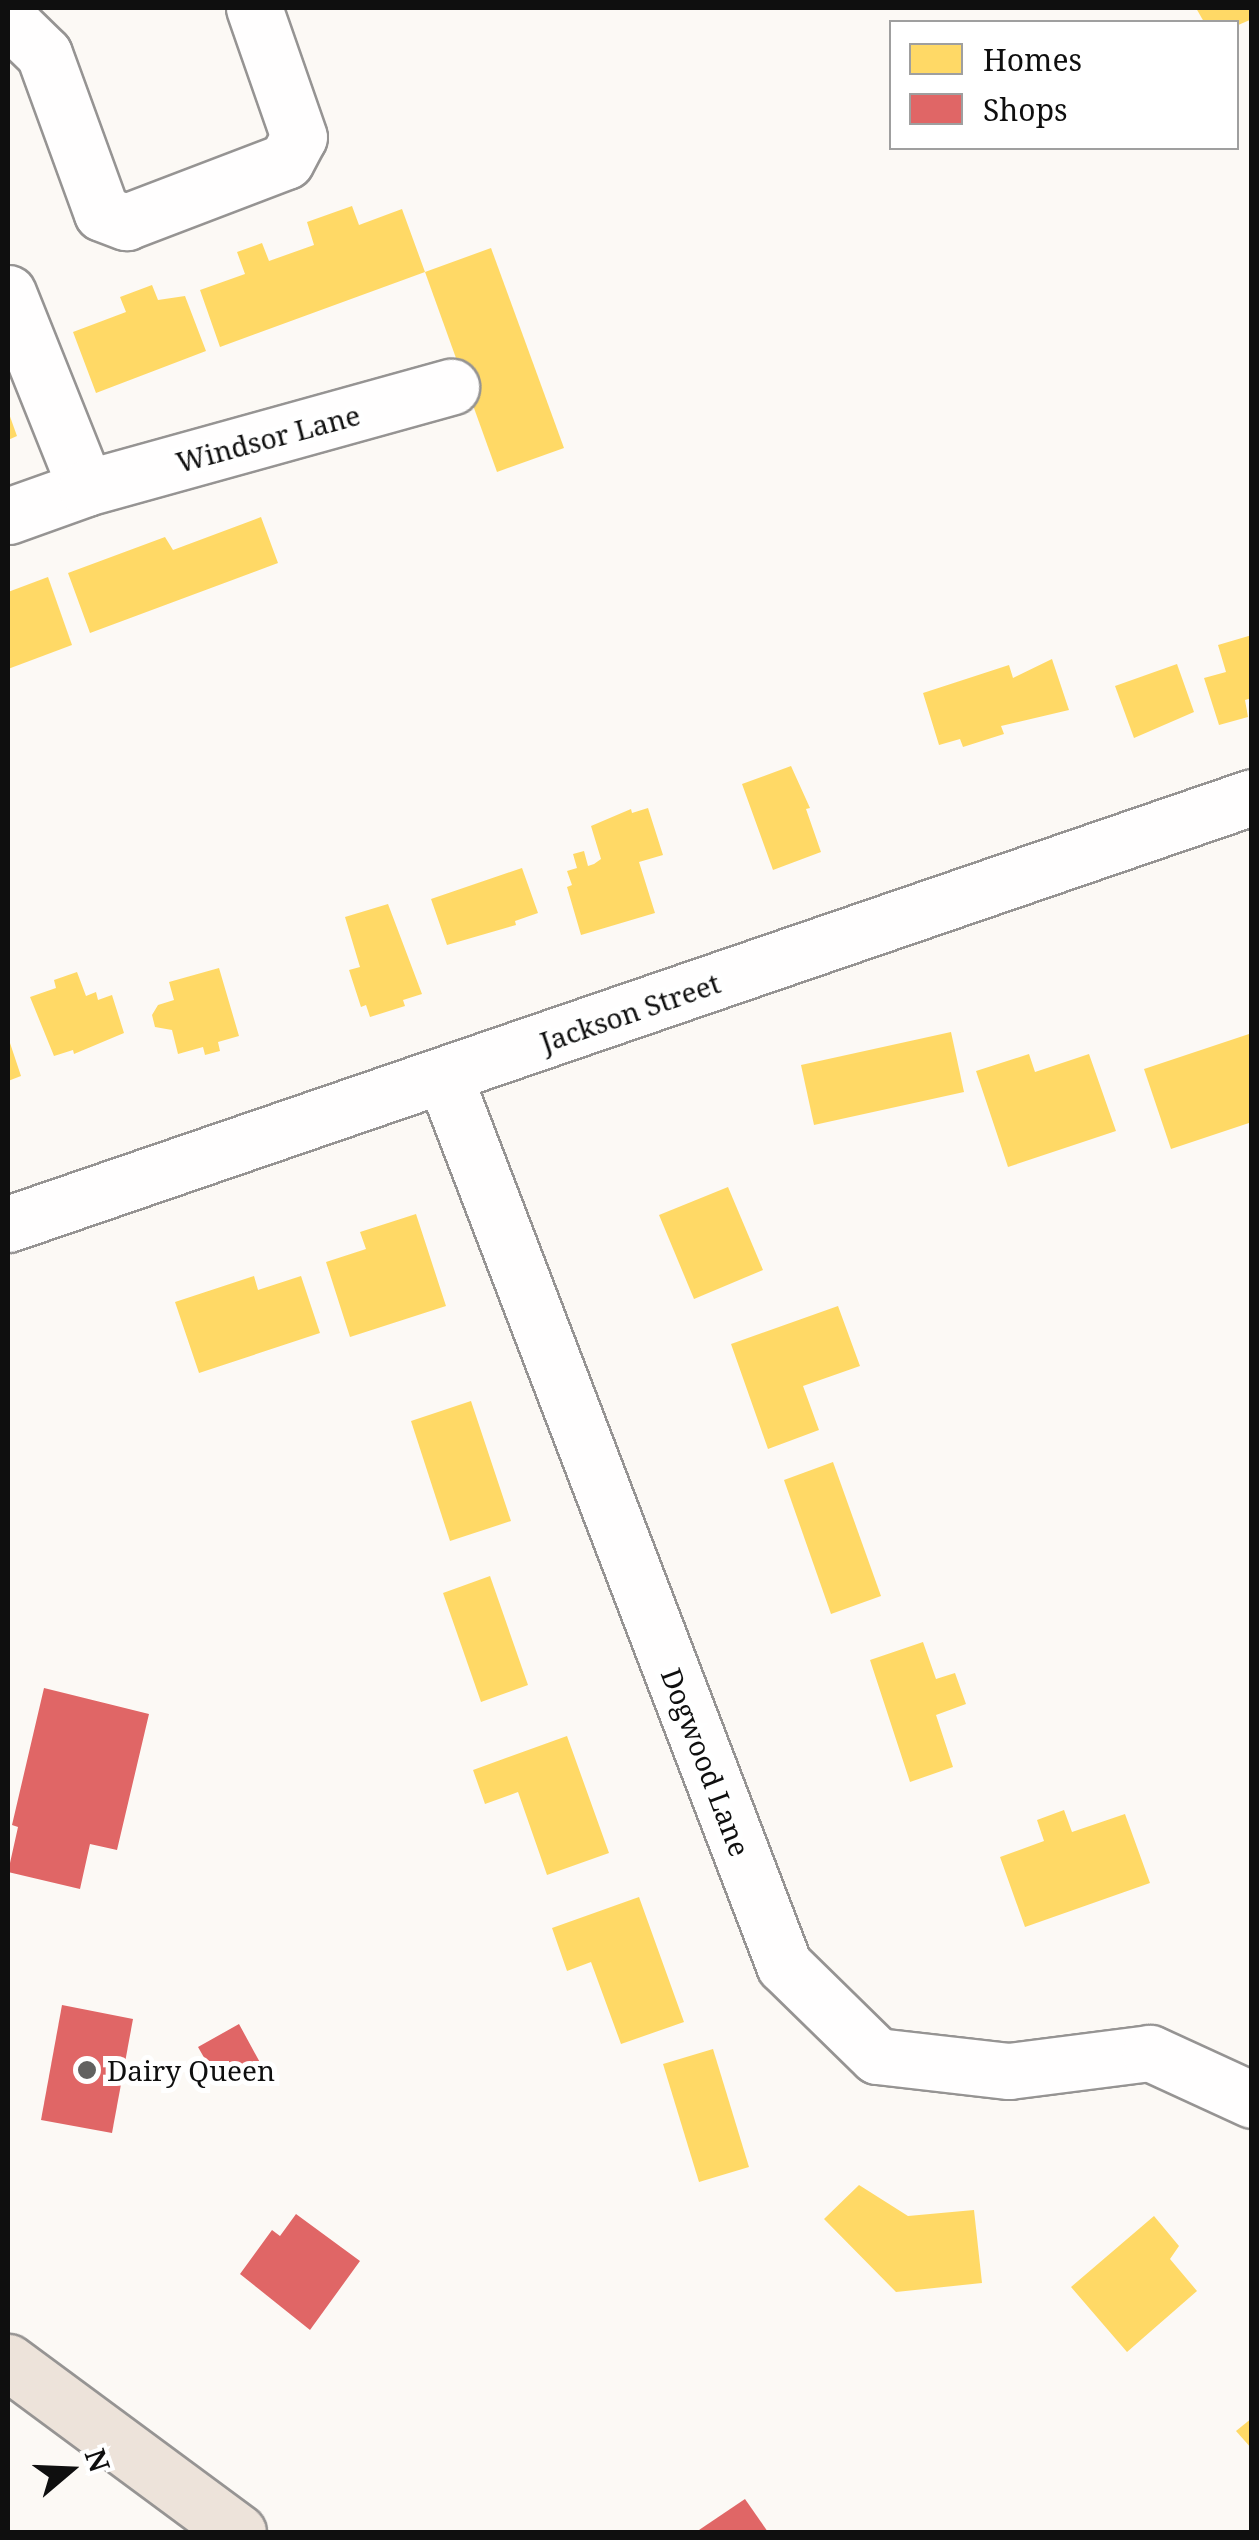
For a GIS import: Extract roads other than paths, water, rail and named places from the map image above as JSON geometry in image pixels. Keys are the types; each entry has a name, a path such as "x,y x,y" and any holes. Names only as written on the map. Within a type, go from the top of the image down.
{"main road":[{"path":"8,2362 238,2532"}],"street":[{"path":"8,19 44,54 102,213 126,222 286,161 299,137 254,8"},
{"path":"8,293 86,488"},
{"name":"Windsor Lane","path":"8,516 86,488 450,387"},
{"name":"Jackson Street","path":"8,1224 1252,797"},
{"name":"Dogwood Lane","path":"444,1076 784,1964 877,2056 1008,2071 1150,2053 1252,2100"}],"place":[{"name":"Dairy Queen","path":"87,2070"}]}
